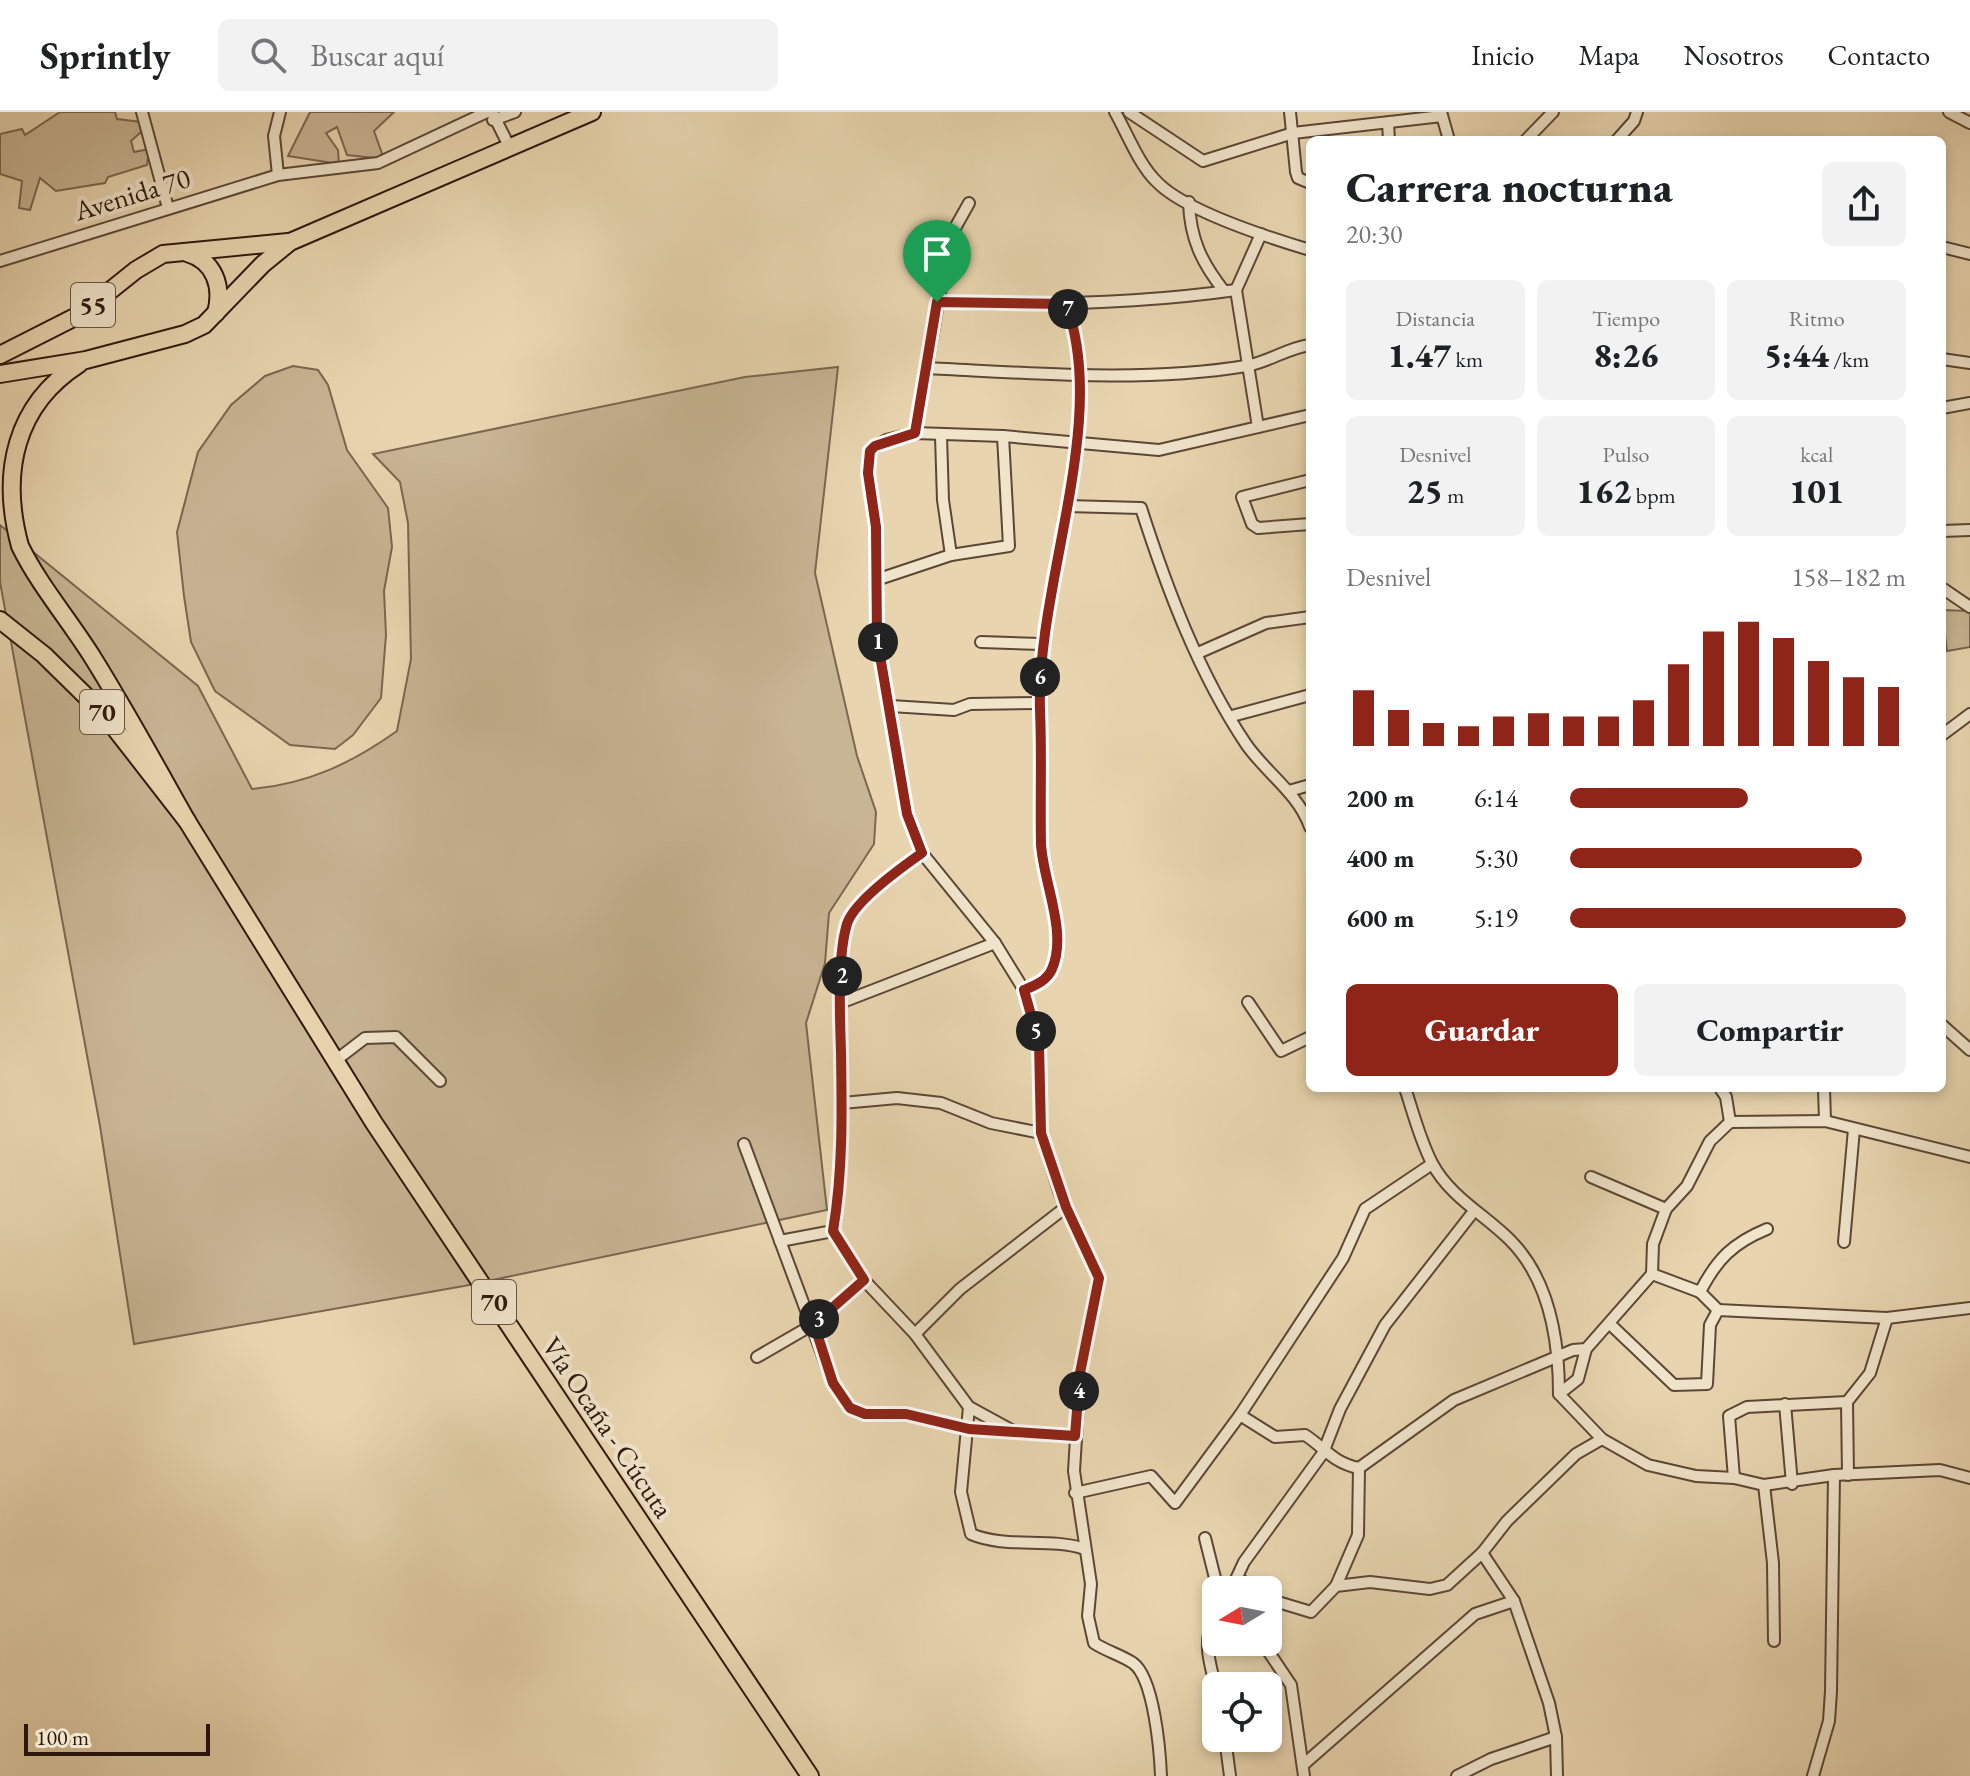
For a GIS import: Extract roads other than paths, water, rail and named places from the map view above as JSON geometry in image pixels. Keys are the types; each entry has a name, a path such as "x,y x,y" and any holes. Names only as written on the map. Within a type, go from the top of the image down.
{"main road":[{"name":"55","path":"0,374 86,360 185,334 216,313 263,264 290,242 592,112"},
{"name":"55","path":"0,355 81,314 151,260 182,251 290,242"},
{"path":"182,251 206,263 214,273 219,286 216,313"},
{"path":"86,360 52,382 31,405 17,429 8,458 6,486 9,516 20,547 111,687 187,821"},
{"name":"70","path":"0,620 44,655 103,713 187,821"},
{"name":"Vía Ocaña - Cúcuta","path":"187,821 335,1061 810,1776"}],"street":[{"path":"142,112 168,208"},
{"path":"278,175 274,136 280,112"},
{"name":"Avenida 70","path":"0,261 278,175 378,163 491,115 515,112"},
{"path":"1115,112 1156,182 1189,202 1261,234 1306,249"},
{"path":"1129,112 1203,161 1293,133 1442,114 1448,136"},
{"path":"1290,112 1296,172 1298,178 1306,181"},
{"path":"1530,136 1553,112"},
{"path":"1621,136 1634,121 1637,112"},
{"path":"1949,112 1970,123"},
{"path":"491,115 510,148"},
{"path":"1388,123 1389,136"},
{"path":"1189,202 1190,227 1200,258 1230,291 1249,366 1258,427"},
{"path":"915,433 950,237 969,203"},
{"path":"1230,291 1261,234"},
{"path":"1946,248 1970,254"},
{"path":"937,302 1066,304 1169,299 1230,291"},
{"path":"1024,990 1037,985 1052,971 1057,945 1041,847 1040,703 1041,644 1067,506 1081,375 1078,335 1066,304"},
{"path":"927,368 1081,375 1249,366 1306,346"},
{"path":"1946,360 1970,363"},
{"path":"1946,407 1970,403"},
{"path":"1161,1776 1145,1679 1133,1663 1113,1656 1094,1643 1088,1616 1091,1584 1075,1493 1075,1436 1080,1373 1099,1278 1066,1207 1041,1133 1039,1043 1024,990 995,943 922,853 907,814 877,638 876,527 868,473 870,451 886,440 915,433 1075,441 1159,450 1306,416"},
{"path":"941,436 943,500 951,555"},
{"path":"876,580 951,555 1009,546 1003,436"},
{"path":"1306,481 1242,497 1252,524 1258,528 1306,524"},
{"path":"1067,506 1141,508 1168,586 1198,653 1247,745 1289,791 1306,820"},
{"path":"1946,531 1970,530"},
{"path":"1946,591 1970,607"},
{"path":"1198,653 1266,623 1306,618"},
{"path":"981,642 1041,644"},
{"path":"1232,716 1306,696"},
{"path":"891,706 954,710 970,704 1040,703"},
{"path":"1946,732 1970,714"},
{"path":"1289,791 1306,786"},
{"path":"922,853 859,905 847,923 840,1003 842,1103 839,1196 833,1231 864,1280 915,1334 969,1407 1013,1431"},
{"path":"840,1003 995,943"},
{"path":"1248,1002 1281,1051 1306,1039"},
{"path":"1946,1029 1970,1050"},
{"path":"335,1061 365,1038 396,1037 440,1081"},
{"path":"1406,1092 1432,1164 1474,1211 1510,1240 1534,1269 1554,1326 1559,1357 1559,1394 1602,1439 1648,1465 1696,1476 1734,1478 1764,1485 1792,1484 1834,1475 1940,1470 1970,1478"},
{"path":"1723,1092 1730,1122"},
{"path":"1824,1092 1825,1121"},
{"path":"842,1103 897,1098 941,1103 991,1123 1041,1133"},
{"path":"1240,1415 1275,1437 1305,1435 1323,1453 1343,1465 1359,1468 1454,1400 1586,1349 1611,1325 1652,1274 1653,1244 1666,1209 1687,1186 1710,1141 1730,1122 1825,1121 1970,1157"},
{"path":"1844,1242 1854,1129"},
{"path":"744,1144 814,1324 833,1383 850,1408 865,1414 906,1414 969,1429 1075,1436"},
{"path":"1075,1493 1151,1476 1175,1503 1240,1415 1343,1258 1365,1209 1432,1164"},
{"path":"1591,1177 1666,1209"},
{"path":"915,1334 960,1289 1066,1207"},
{"path":"1239,1576 1244,1562 1323,1453 1340,1409 1385,1325 1474,1211"},
{"path":"1700,1292 1715,1262 1749,1237 1767,1229"},
{"path":"780,1241 833,1231"},
{"path":"1652,1274 1700,1292 1718,1310 1887,1318 1970,1308"},
{"path":"757,1357 814,1324 864,1280"},
{"path":"1611,1325 1674,1385 1707,1384 1710,1325 1718,1310"},
{"path":"1848,1475 1847,1402 1870,1373 1887,1318"},
{"path":"1559,1394 1571,1388 1578,1379 1586,1349"},
{"path":"1734,1478 1729,1416 1747,1407 1847,1402"},
{"path":"1785,1404 1792,1484"},
{"path":"969,1407 961,1492 971,1534 985,1540 1070,1544 1085,1549"},
{"path":"1336,1586 1370,1582 1430,1589 1447,1585 1482,1553 1507,1521 1576,1454 1602,1439"},
{"path":"1282,1603 1311,1612 1336,1586 1358,1535 1359,1468"},
{"path":"1813,1776 1830,1706 1834,1475"},
{"path":"1764,1485 1773,1563 1774,1641"},
{"path":"1205,1538 1214,1576"},
{"path":"1482,1553 1514,1601 1549,1703 1556,1737 1557,1776"},
{"path":"1303,1771 1475,1614 1514,1601"},
{"path":"1271,1656 1291,1685 1303,1771"},
{"path":"1457,1776 1491,1759 1556,1737"},
{"path":"1227,1752 1230,1776"}]}
